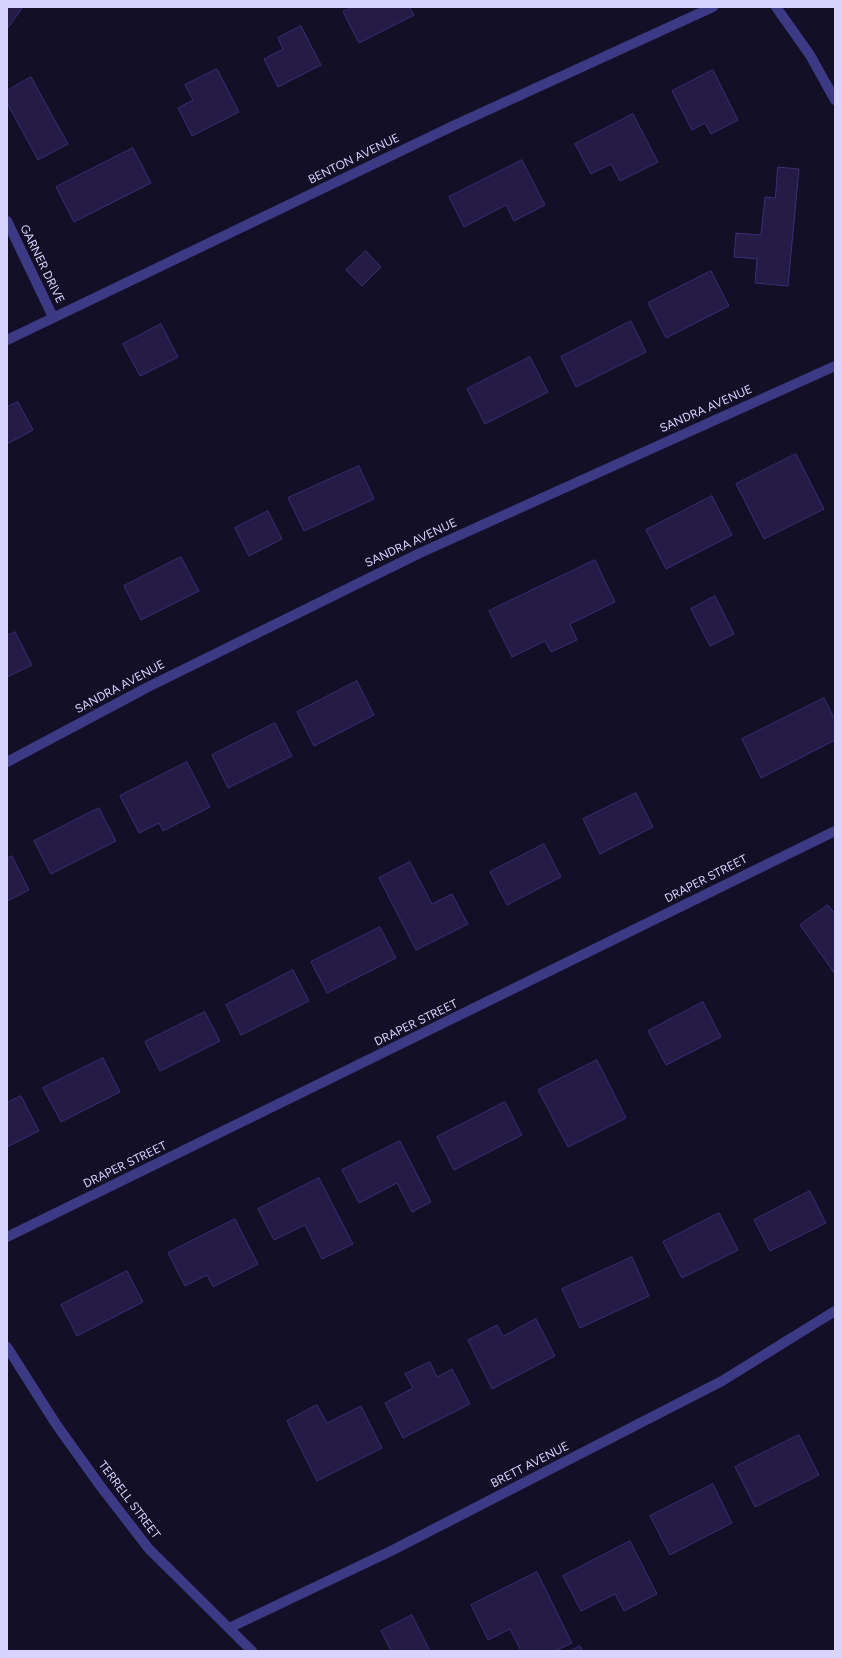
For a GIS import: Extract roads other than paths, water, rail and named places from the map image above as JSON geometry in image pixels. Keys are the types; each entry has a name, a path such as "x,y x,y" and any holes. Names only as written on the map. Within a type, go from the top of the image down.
{"street":[{"name":"BENTON AVENUE","path":"7,340 455,125 714,7"},
{"path":"776,7 810,54 835,100"},
{"name":"GARNER DRIVE","path":"7,222 53,317"},
{"name":"SANDRA AVENUE","path":"7,762 148,687 420,553 835,366"},
{"name":"DRAPER STREET","path":"7,1237 835,830"},
{"name":"BRETT AVENUE","path":"229,1628 391,1551 722,1381 835,1311"},
{"name":"TERRELL STREET","path":"7,1347 61,1430 101,1487 150,1549 252,1651"}]}
